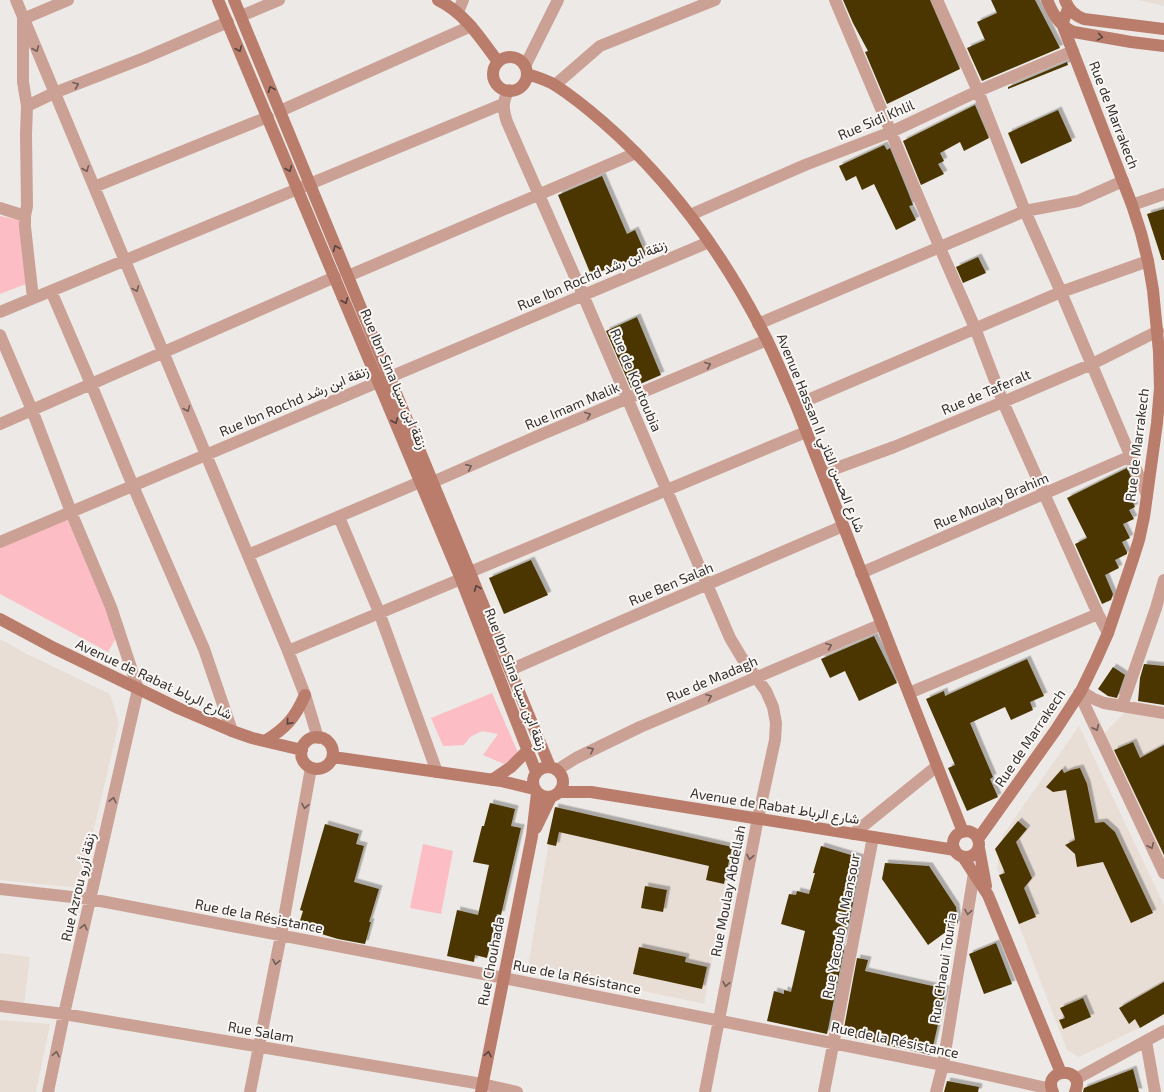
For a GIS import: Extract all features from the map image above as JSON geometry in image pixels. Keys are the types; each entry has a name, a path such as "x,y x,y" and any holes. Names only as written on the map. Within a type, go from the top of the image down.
{"street":[{"path":"16,0 288,651 305,695 318,738"},
{"path":"23,19 42,6 68,0"},
{"name":"Rue Ibn Sina زنقة ابن سينا","path":"218,0 335,277 433,482 465,576 528,750 535,774"},
{"name":"Rue Ibn Sina زنقة ابن سينا","path":"234,0 348,276 420,482 557,771"},
{"path":"241,16 279,0"},
{"path":"438,0 458,12 471,26 498,62"},
{"path":"458,12 463,0"},
{"path":"526,70 522,62 513,57 507,57 498,62 495,67 494,77 499,86 504,89 513,90 522,86 526,78 526,70 558,0"},
{"path":"555,85 600,46 715,0"},
{"path":"835,0 940,248 976,328 1003,402 1098,614 1108,633"},
{"path":"938,0 978,91 1025,211 1147,494"},
{"name":"Rue de Marrakech","path":"978,844 1064,719 1080,692 1108,633 1132,562 1144,517 1158,423 1161,343 1148,261 1141,233 1123,181 1063,26 1055,17 1047,0"},
{"path":"1066,4 1063,26 1068,30 1080,34 1164,46"},
{"path":"1066,4 1078,17 1084,19 1164,29"},
{"path":"23,19 23,82 27,106 27,206 25,227 33,298"},
{"path":"27,106 54,93 144,58 228,22"},
{"path":"280,112 471,26"},
{"name":"Rue Sidi Khlil","path":"690,215 805,165 891,132 978,91 1073,51"},
{"name":"Avenue Hassan II شارع الحسن الثاني","path":"526,70 555,85 594,115 636,152 655,172 690,215 735,282 767,340 796,405 963,832"},
{"path":"0,312 503,104 509,90"},
{"name":"Rue de Koutoubia","path":"503,104 505,116 628,398 706,585 730,638 756,677"},
{"path":"94,187 268,117"},
{"path":"348,276 636,152"},
{"path":"758,324 1025,211 1078,201 1123,181"},
{"path":"1132,205 1164,194"},
{"path":"0,208 25,216"},
{"name":"Rue Ibn Rochd زنقة ابن رشد","path":"0,542 709,242"},
{"path":"796,405 1061,292 1148,261"},
{"path":"0,424 335,277"},
{"path":"51,291 133,486 204,649 232,731"},
{"path":"0,335 32,410 71,512 111,607 138,689"},
{"name":"Rue Imam Malik","path":"433,482 533,438 767,340"},
{"name":"Rue de Taferalt","path":"823,474 894,447 1092,364 1161,343"},
{"path":"288,651 806,432"},
{"name":"Rue Moulay Brahim","path":"862,573 1131,456"},
{"path":"248,555 420,482"},
{"path":"339,517 379,612 437,772"},
{"name":"Rue Ben Salah","path":"510,670 843,526"},
{"path":"1122,706 1156,608 1164,580"},
{"path":"909,694 1098,614"},
{"name":"Avenue de Rabat شارع الرباط","path":"0,619 54,648 178,708 232,731 302,750"},
{"name":"Rue de Madagh","path":"557,771 576,758 640,726 882,624"},
{"name":"Rue Moulay Abdellah","path":"705,1092 758,818 775,740 776,723 772,707 766,691 756,677"},
{"name":"Rue Azrou زنقة أزرو","path":"48,1092 64,1014 138,689"},
{"path":"1080,692 1104,703 1164,713"},
{"path":"1080,692 1164,873"},
{"path":"265,741 278,733 290,722 305,695"},
{"path":"313,738 318,738 324,739 332,746 333,757 327,766 317,769 311,768 303,761 302,750 308,741 313,738"},
{"path":"496,781 528,750"},
{"path":"333,757 496,781 536,791 546,797 556,795 562,788 557,771 542,768 535,774 496,781"},
{"path":"853,834 937,766"},
{"path":"250,1092 281,935 311,768"},
{"name":"Avenue de Rabat شارع الرباط","path":"557,771 591,792"},
{"path":"535,774 533,780 536,791"},
{"name":"Rue Chouhada","path":"481,1088 532,836 536,791"},
{"name":"Avenue de Rabat شارع الرباط","path":"556,795 591,792 873,837 959,854"},
{"name":"Rue Chouhada","path":"532,836 556,795"},
{"path":"988,895 976,835 968,831 963,832 959,834 954,841 959,854 974,873 988,895 1060,1073"},
{"name":"Rue Yacoub Al Mansour","path":"824,1092 873,837"},
{"path":"959,854 967,857 974,855 978,844"},
{"name":"Rue Chaoui Touria","path":"936,1092 943,1065 974,873"},
{"name":"Rue de la Résistance","path":"0,889 90,899 503,977 943,1065 1052,1090"},
{"name":"Rue Salam","path":"0,1006 64,1014 259,1047 481,1088 517,1092"},
{"path":"1076,1079 1164,1031"},
{"path":"1146,1041 1155,1092"},
{"path":"1052,1090 1051,1082 1057,1074 1068,1072 1076,1079 1078,1086 1075,1092"}],"shaded area":[{"path":"1138,0 1164,0 1164,6"},
{"path":"0,216 19,220 26,284 0,294"},
{"path":"71,511 120,631 108,652 0,594 0,540"},
{"path":"0,639 25,653 110,694 119,723 80,888 0,880"},
{"path":"492,693 519,755 504,764 483,755 498,734 482,731 470,737 464,745 443,746 431,718"},
{"path":"1125,712 1164,718 1164,870 1100,738"},
{"path":"1079,726 1164,905 1164,1016 1079,1057 1067,1050 997,868 1003,835"},
{"path":"554,810 733,844 704,1004 528,966"},
{"path":"423,844 453,851 441,914 410,908"},
{"path":"0,953 30,957 24,1005 0,1002"},
{"path":"0,1020 50,1024 36,1092 0,1092"}],"building":[{"path":"843,0 930,0 960,69 887,104 865,52 868,51"},
{"path":"991,0 1035,0 1060,48 982,81 967,48 985,40 977,22 997,13"},
{"path":"1067,62 1068,65 1008,89 1008,87"},
{"path":"975,105 989,138 964,151 960,142 940,153 944,161 938,164 944,174 921,185 903,141"},
{"path":"1058,110 1072,141 1021,164 1008,133"},
{"path":"884,145 887,150 890,148 913,205 909,206 916,220 896,230 874,184 862,190 856,176 846,181 839,166"},
{"path":"602,176 627,234 635,230 646,255 591,275 558,195"},
{"path":"1164,209 1164,260 1162,260 1147,214"},
{"path":"978,257 986,273 963,283 956,267"},
{"path":"637,317 661,375 631,388 606,331"},
{"path":"1127,468 1136,488 1128,492 1135,507 1129,510 1134,519 1123,524 1130,538 1122,542 1127,554 1115,560 1119,568 1105,575 1113,594 1111,600 1102,604 1075,544 1087,538 1067,498"},
{"path":"531,560 548,595 504,614 489,578"},
{"path":"874,636 897,683 859,701 845,671 830,678 821,659"},
{"path":"1027,659 1044,696 1030,702 1033,710 1011,720 1005,707 970,723 993,777 990,779 998,797 967,811 948,768 955,765 926,699 944,691 945,696"},
{"path":"1144,664 1164,666 1164,705 1138,701 1140,678"},
{"path":"1113,667 1125,675 1117,698 1108,696 1098,689"},
{"path":"1133,742 1140,758 1164,745 1164,855 1114,750"},
{"path":"1080,768 1087,784 1095,823 1104,822 1115,832 1153,913 1131,923 1103,862 1077,867 1075,854 1065,845 1075,840 1066,790 1053,792 1046,787 1062,769 1064,773"},
{"path":"490,803 515,809 511,826 521,828 501,915 497,914 487,958 475,955 474,962 447,956 457,910 478,915 489,865 473,862 482,826 484,826"},
{"path":"555,807 732,847 724,884 706,880 709,866 559,832 556,846 547,844"},
{"path":"1018,821 1027,829 1016,842 1032,878 1024,888 1036,917 1019,924 999,875 1005,873 995,849"},
{"path":"325,824 359,834 356,844 364,846 354,882 379,889 369,922 371,922 365,944 338,939 298,927 303,911 300,910"},
{"path":"821,846 861,858 851,914 841,949 844,950 827,1034 767,1021 774,991 784,994 784,990 791,992 805,931 781,924 789,894 796,895 797,891 809,894 815,873 813,873"},
{"path":"885,863 929,866 956,907 958,923 928,945 882,879"},
{"path":"645,886 667,890 663,912 641,908"},
{"path":"996,943 1012,984 984,994 969,954"},
{"path":"639,947 686,957 685,962 707,967 702,989 633,974"},
{"path":"857,958 868,960 865,971 946,989 931,1055 855,1038 856,1031 844,1028"},
{"path":"1164,982 1164,1014 1140,1028 1135,1019 1129,1024 1119,1008"},
{"path":"1083,998 1091,1017 1063,1029 1059,1020 1065,1018 1060,1008"},
{"path":"1133,1069 1139,1092 1083,1092 1084,1088"},
{"path":"947,1081 979,1087 978,1092 944,1092"}]}
